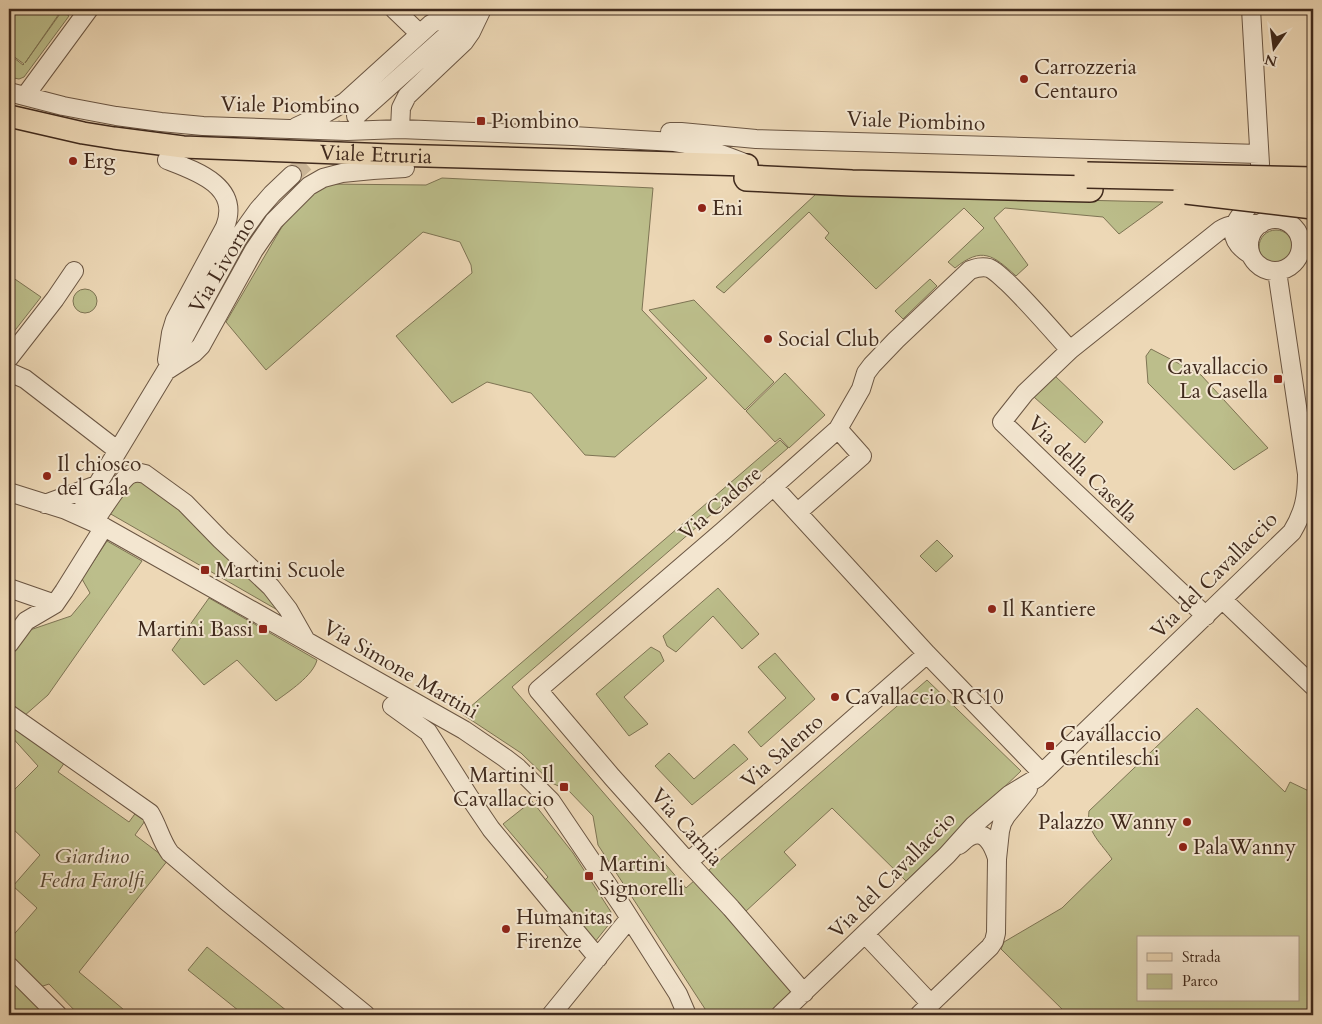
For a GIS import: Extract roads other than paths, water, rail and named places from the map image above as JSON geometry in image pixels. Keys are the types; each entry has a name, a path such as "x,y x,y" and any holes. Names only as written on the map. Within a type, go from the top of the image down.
{"highway":[{"path":"747,171 862,183 1088,182 1222,178 1313,171"},
{"path":"1222,178 1313,180"},
{"path":"1088,182 1313,206"},
{"path":"1184,191 1313,194"}],"main road":[{"name":"Viale Etruria","path":"9,116 122,140 182,147 747,171"},
{"name":"Viale Etruria","path":"9,130 89,148 167,160 220,163 406,168 747,171"}],"street":[{"path":"17,94 89,9"},
{"path":"394,9 420,34"},
{"path":"292,129 345,102 431,24 464,9"},
{"path":"356,116 476,9"},
{"path":"400,129 402,108 406,98 464,42 482,9"},
{"name":"Viale Piombino","path":"573,136 681,132 756,139 1259,159 1251,9"},
{"name":"Viale Piombino","path":"17,94 86,110 154,121 203,126 347,131 400,129 674,142 716,151 747,171"},
{"name":"Via Livorno","path":"166,371 170,332 221,235 228,216 223,194 214,182 197,172 167,160"},
{"name":"Via Livorno","path":"166,371 194,353 201,346 254,250 274,221 309,186 323,178 342,173 406,168"},
{"name":"Via Livorno","path":"92,521 97,485 166,371 242,232 258,210 292,175"},
{"name":"Via della Casella","path":"1235,224 1248,207"},
{"path":"1235,224 1234,233 1237,241 1257,264 1266,270 1277,271 1288,268 1297,260 1307,237 1288,223 1269,218 1252,234 1251,255"},
{"name":"Via della Casella","path":"1206,616 1002,422 1025,392 1070,350 1220,230 1229,225 1269,218"},
{"path":"798,512 862,456 838,429 861,389 866,373 896,340 970,270 986,267 996,272 1070,350"},
{"path":"9,358 55,299 74,271"},
{"name":"Via del Cavallaccio","path":"780,1015 947,855 974,825 1009,795 1039,776 1292,532 1302,513 1306,495 1307,474 1277,271"},
{"path":"9,372 25,379 117,450"},
{"name":"Via Cadore","path":"538,690 723,532 838,429"},
{"path":"9,644 26,621 55,604 64,591 92,521 126,478 140,472 185,503 271,587 288,609 306,640"},
{"path":"44,504 97,485"},
{"path":"774,486 1039,776 1002,823 997,858 996,933 994,940 990,947 925,1010 865,934"},
{"name":"Via Simone Martini","path":"9,492 92,521 306,640 464,730 492,748 518,768 551,801 678,994 696,1015"},
{"path":"9,588 55,604"},
{"path":"1223,600 1313,686"},
{"name":"Via Salento","path":"688,862 927,654"},
{"name":"Via Carnia","path":"538,690 804,993"},
{"path":"392,706 428,732 491,829 598,958"},
{"path":"9,714 150,813 155,820 162,841 170,853 366,1015"},
{"path":"947,855 969,838 977,835 984,836 990,841 997,858"},
{"path":"551,1015 630,919"},
{"path":"9,966 58,1015"},
{"name":"Via Simone Martini","path":"678,994 687,1015"}],"tunnel":[{"path":"292,175 349,123"}],"place":[{"name":"Carrozzeria Centauro","path":"1024,79"},
{"name":"Piombino","path":"481,121"},
{"name":"Erg","path":"73,161"},
{"name":"Eni","path":"702,208"},
{"name":"Social Club","path":"768,339"},
{"name":"Cavallaccio La Casella","path":"1278,379"},
{"name":"Il chiosco del Gala","path":"47,476"},
{"name":"Martini Scuole","path":"205,570"},
{"name":"Il Kantiere","path":"992,609"},
{"name":"Martini Bassi","path":"263,629"},
{"name":"Cavallaccio RC10","path":"835,697"},
{"name":"Cavallaccio Gentileschi","path":"1050,746"},
{"name":"Martini Il Cavallaccio","path":"564,787"},
{"name":"Palazzo Wanny","path":"1187,822"},
{"name":"PalaWanny","path":"1183,847"},
{"name":"Martini Signorelli","path":"589,876"},
{"name":"Humanitas Firenze","path":"506,929"}],"park label":[{"name":"Giardino Fedra Farolfi","path":"92,868"}]}
